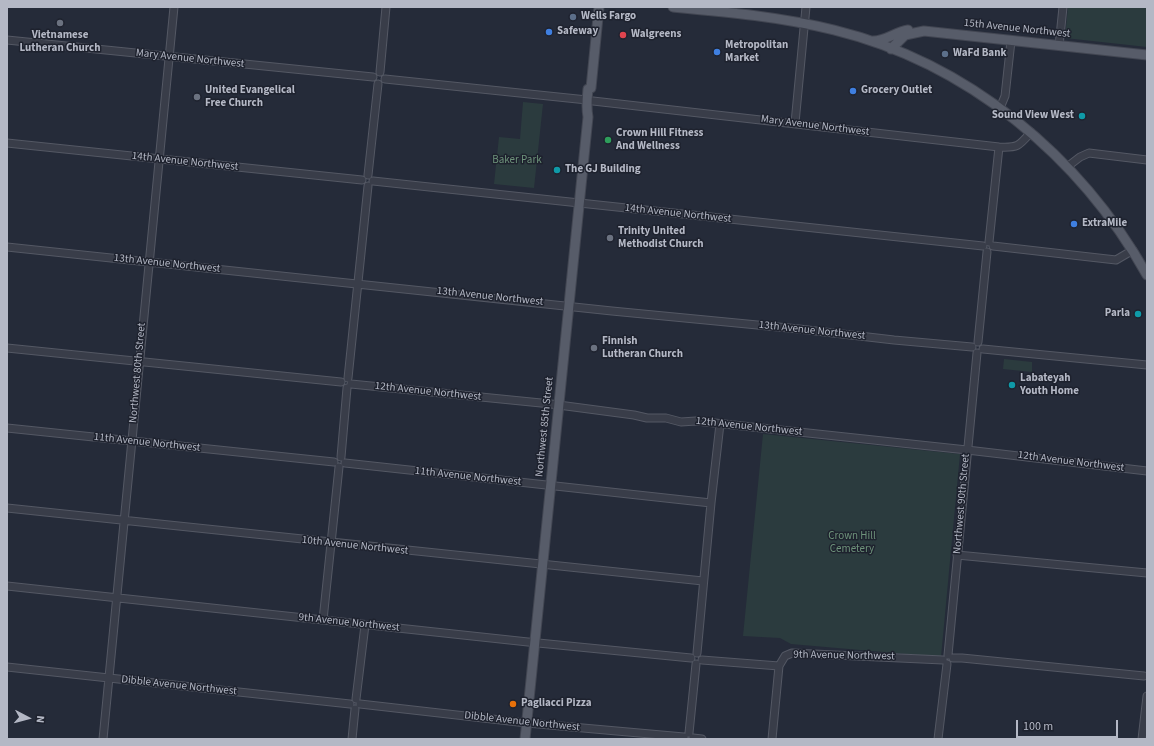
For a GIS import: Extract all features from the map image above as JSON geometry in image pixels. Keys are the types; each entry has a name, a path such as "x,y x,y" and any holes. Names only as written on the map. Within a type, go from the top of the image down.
{"main road":[{"name":"Northwest 85th Street","path":"525,739 588,117 592,110 588,89 591,88 599,7"},
{"path":"673,7 758,16 840,31 915,59 968,87 1000,108 1031,132 1067,167 1105,210 1133,250 1147,275"},
{"path":"870,41 881,41 907,30 924,31"},
{"name":"15th Avenue Northwest","path":"891,49 905,35 924,31 1147,55"}],"street":[{"name":"Northwest 80th Street","path":"103,739 174,7"},
{"path":"380,72 386,7"},
{"path":"795,123 806,7"},
{"path":"1059,46 1063,7"},
{"name":"Mary Avenue Northwest","path":"7,40 373,77"},
{"path":"1000,108 1005,96 1010,41"},
{"path":"378,84 374,82 373,77 375,73 380,72"},
{"path":"378,84 382,83 385,79 384,74 380,72"},
{"name":"Mary Avenue Northwest","path":"385,79 795,123 999,147 1018,146 1031,132"},
{"path":"324,620 378,84"},
{"name":"14th Avenue Northwest","path":"7,143 1116,260 1133,250"},
{"path":"999,147 975,345 982,344 980,351 1147,365"},
{"path":"1067,167 1088,153 1147,160"},
{"name":"13th Avenue Northwest","path":"7,247 149,263 799,329 892,340 975,345"},
{"path":"7,348 341,382 343,379 349,383"},
{"name":"Northwest 90th Street","path":"938,739 948,659 967,450 980,351"},
{"name":"12th Avenue Northwest","path":"349,383 559,406 634,415 646,418 666,418 681,422 696,421 1147,471"},
{"path":"689,737 703,582 720,424"},
{"name":"11th Avenue Northwest","path":"7,428 132,442 340,462 711,503"},
{"name":"10th Avenue Northwest","path":"7,508 703,582"},
{"path":"957,555 1147,573"},
{"name":"9th Avenue Northwest","path":"7,586 535,643 779,666 785,656 792,653 948,659 962,658 1146,676"},
{"path":"352,739 365,625"},
{"path":"772,739 779,666"},
{"name":"Dibble Avenue Northwest","path":"7,667 526,723 702,739"},
{"path":"1142,739 1147,696"}],"green space":[{"path":"1068,7 1147,7 1147,47 1065,38"},
{"name":"Baker Park","path":"523,102 543,104 534,188 494,184 499,137 520,139"},
{"path":"1004,359 1032,362 1032,372 1003,369"},
{"name":"Crown Hill Cemetery","path":"763,434 960,454 941,657 791,644 780,638 743,636"}],"place":[{"name":"Wells Fargo","path":"573,17"},
{"name":"Vietnamese Lutheran Church","path":"60,23"},
{"name":"Safeway","path":"549,32"},
{"name":"Walgreens","path":"623,35"},
{"name":"Metropolitan Market","path":"717,52"},
{"name":"WaFd Bank","path":"945,54"},
{"name":"Grocery Outlet","path":"853,91"},
{"name":"United Evangelical Free Church","path":"197,97"},
{"name":"Sound View West","path":"1082,116"},
{"name":"Crown Hill Fitness And Wellness","path":"608,140"},
{"name":"The GJ Building","path":"557,170"},
{"name":"ExtraMile","path":"1074,224"},
{"name":"Trinity United Methodist Church","path":"610,238"},
{"name":"Parla","path":"1138,314"},
{"name":"Finnish Lutheran Church","path":"594,348"},
{"name":"Labateyah Youth Home","path":"1012,385"},
{"name":"Pagliacci Pizza","path":"513,704"}]}
